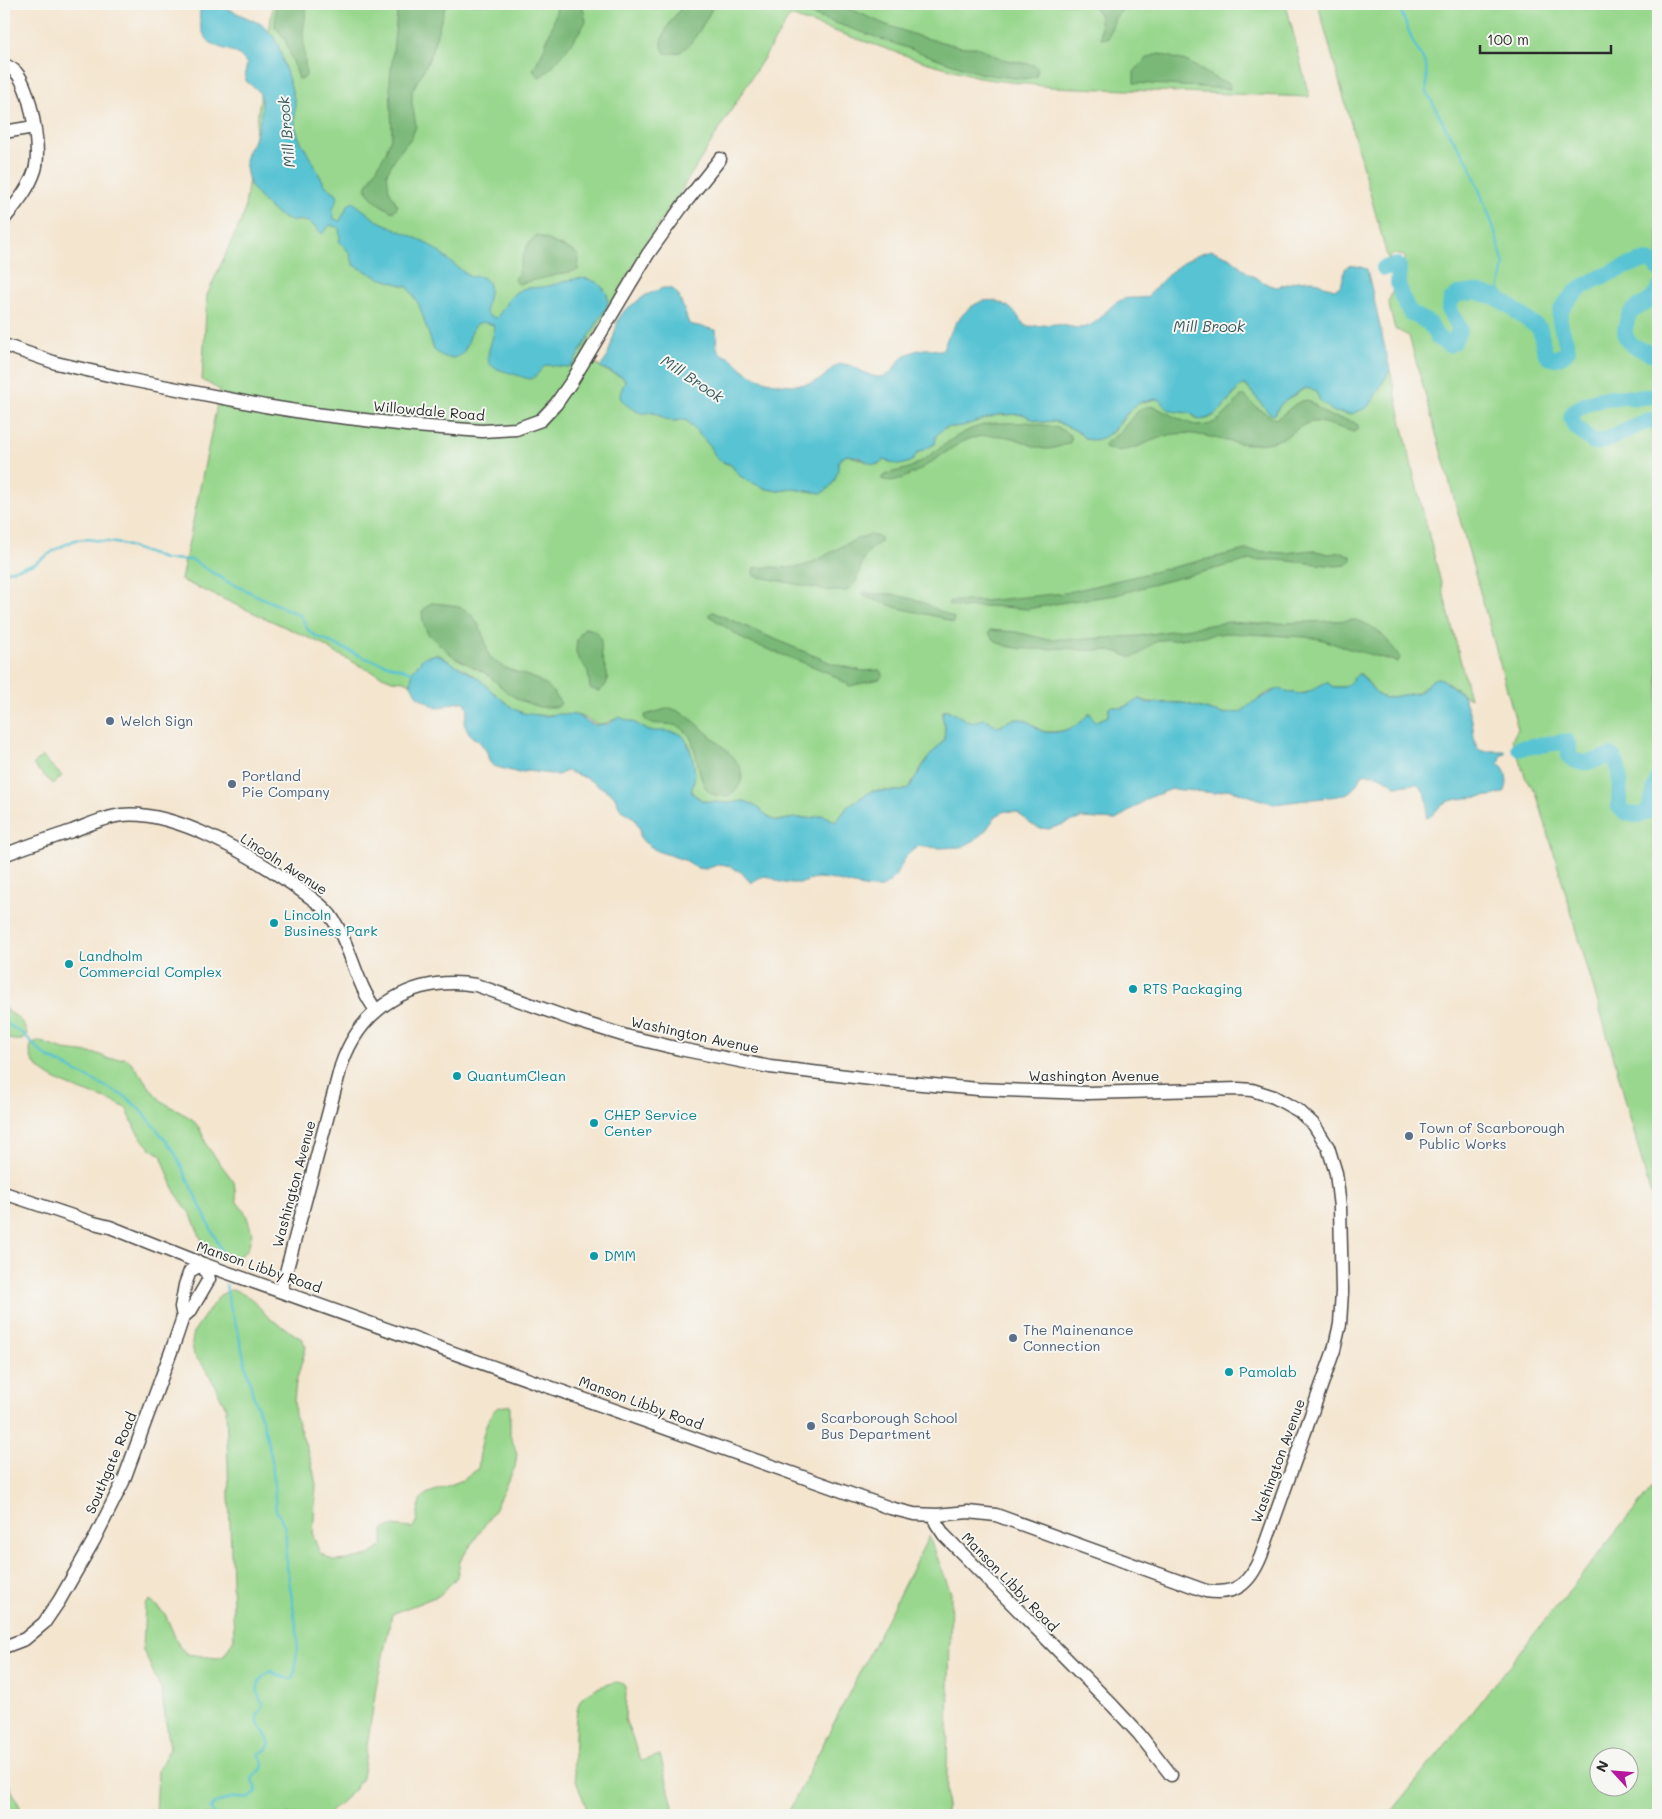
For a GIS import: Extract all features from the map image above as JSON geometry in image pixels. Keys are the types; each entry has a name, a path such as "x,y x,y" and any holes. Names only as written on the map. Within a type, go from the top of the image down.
{"street":[{"path":"4,65 10,67 19,75 34,127 37,150 34,172 26,190 4,218"},
{"path":"4,132 34,127"},
{"name":"Willowdale Road","path":"4,344 56,363 126,379 265,406 415,426 482,431 522,428 540,420 556,404 572,381 648,254 720,159"},
{"name":"Lincoln Avenue","path":"4,855 100,820 124,815 156,818 198,832 255,860 303,892 328,912 341,933 368,999 376,1010"},
{"name":"Washington Avenue","path":"281,1291 344,1055 355,1034 376,1010 390,1000 419,988 442,983 463,983 486,988 567,1018 626,1036 699,1054 770,1067 888,1081 1011,1090 1105,1093 1252,1090 1281,1100 1308,1118 1328,1147 1336,1173 1339,1194 1342,1262 1340,1324 1334,1350 1261,1556 1248,1580 1230,1591 1206,1591 996,1515 968,1512 936,1515"},
{"name":"Manson Libby Road","path":"4,1193 110,1227 203,1264 890,1508 914,1514 936,1515 936,1523 944,1536 1112,1705 1171,1775"},
{"name":"Southgate Road","path":"4,1647 30,1636 48,1619 105,1520 132,1459 183,1316 183,1300 190,1271 203,1264 209,1279 191,1310 183,1316"}],"green space":[{"path":"273,4 1286,4 1309,97 1051,87 986,79 925,62 790,16 648,241 582,355 607,371 622,377 625,381 621,393 649,412 657,414 662,418 687,421 722,462 731,465 740,476 767,489 778,491 793,489 822,493 838,462 847,455 877,465 883,460 902,464 909,461 920,451 935,444 936,436 944,428 962,426 997,415 1023,414 1043,422 1053,421 1080,433 1085,439 1112,433 1135,404 1156,399 1174,410 1190,413 1196,418 1203,420 1209,418 1222,409 1242,385 1245,385 1269,412 1276,414 1276,410 1283,402 1308,388 1315,390 1345,414 1353,413 1366,404 1377,392 1390,370 1414,476 1470,698 1445,681 1437,678 1416,693 1386,698 1379,696 1361,674 1358,674 1345,687 1333,687 1328,683 1301,694 1279,690 1272,691 1245,710 1234,714 1219,713 1177,702 1155,702 1140,699 1122,708 1109,708 1108,716 1095,722 1091,715 1072,728 1056,732 1043,731 1028,722 1018,719 998,727 987,720 978,720 972,723 944,710 942,713 945,727 944,740 928,758 908,788 902,791 872,791 849,805 836,822 823,815 777,821 771,819 755,805 744,801 727,803 703,801 692,793 694,769 689,744 649,731 619,717 610,722 598,724 580,716 523,713 505,703 474,675 437,654 424,657 412,672 411,684 392,680 368,670 318,642 181,580 220,390 202,380 207,295 244,214"},
{"path":"276,4 307,4 303,33 306,76 303,79 299,79 285,39 275,27"},
{"path":"398,4 446,4 429,60 412,91 416,126 412,137 395,158 387,173 389,190 398,206 393,212 373,199 366,187 386,152 392,134 390,81"},
{"path":"559,4 582,4 586,21 572,43 557,61 539,77 533,71 543,51"},
{"path":"684,4 714,4 700,30 685,48 676,53 665,53 662,47 664,34"},
{"path":"1093,4 1124,5 1115,18 1108,38 1101,39 1100,16"},
{"path":"1318,4 1658,4 1658,1222 1616,1065 1536,792 1526,779 1512,739 1518,729 1409,336 1395,329 1388,302 1392,293 1394,278 1400,272 1402,262 1406,259 1404,256 1394,254 1388,259"},
{"path":"816,5 835,6 855,11 921,37 962,47 977,47 1002,59 1034,65 1038,69 1036,77 1022,79 982,74 798,10"},
{"path":"1160,54 1188,62 1220,81 1229,83 1230,89 1134,83 1134,72 1140,65 1148,58"},
{"path":"537,235 575,252 579,257 578,270 518,284 515,280 525,250"},
{"path":"1241,396 1245,396 1256,407 1275,419 1291,407 1305,400 1313,403 1326,414 1354,422 1358,425 1358,429 1354,432 1312,422 1303,425 1276,441 1257,444 1243,444 1184,433 1165,436 1131,449 1113,450 1104,448 1104,445 1120,432 1135,414 1144,408 1155,407 1182,420 1202,426 1220,419"},
{"path":"1029,422 1058,428 1072,438 1069,444 1047,449 1008,437 975,437 959,444 913,474 890,481 881,479 888,474 913,466 954,438 972,429 994,423"},
{"path":"869,535 880,537 880,542 867,553 856,582 847,591 831,591 754,576 754,568 789,568 809,564 838,548"},
{"path":"1245,550 1284,553 1312,550 1329,554 1342,552 1351,556 1351,561 1346,565 1336,566 1279,560 1250,560 1116,595 1028,609 988,606 962,608 949,605 948,603 950,601 984,601 1065,593"},
{"path":"863,592 892,594 920,601 954,618 953,623 939,617 898,608 863,596"},
{"path":"431,603 451,605 466,610 472,615 481,630 491,658 503,667 536,679 546,685 561,703 558,707 539,707 519,700 508,693 487,674 454,657 428,634 423,623 422,611"},
{"path":"713,612 834,664 862,671 879,670 883,675 880,679 850,686 829,673 746,641 708,615"},
{"path":"1355,620 1370,626 1381,634 1400,658 1398,662 1320,639 1305,637 1227,633 1164,640 1158,641 1136,656 1131,657 1109,651 1064,648 1023,649 1002,644 994,640 989,633 990,630 1016,632 1045,639 1087,639 1138,636 1229,622 1260,624"},
{"path":"584,628 595,631 600,639 601,654 607,672 607,680 604,687 599,691 590,688 588,671 577,656 577,640"},
{"path":"670,708 684,714 695,722 732,755 742,774 738,787 731,794 726,796 715,795 707,790 699,770 694,746 683,729 671,725 650,723 644,718 645,715"},
{"path":"42,756 62,776 53,784 33,765"},
{"path":"4,1008 24,1025 27,1034 22,1040 4,1037"},
{"path":"38,1041 64,1050 98,1054 109,1059 126,1058 163,1102 192,1119 200,1129 207,1146 234,1182 237,1202 246,1214 252,1233 248,1249 240,1256 230,1256 203,1243 191,1215 175,1192 161,1155 149,1147 142,1139 135,1129 127,1109 56,1080 44,1072 35,1064 30,1054 32,1043"},
{"path":"233,1289 252,1299 269,1318 302,1339 306,1347 296,1382 295,1415 311,1461 316,1484 313,1536 320,1553 334,1561 370,1555 383,1545 383,1530 390,1526 412,1528 416,1523 420,1501 426,1494 463,1480 478,1469 483,1435 489,1418 499,1407 510,1405 510,1434 517,1454 515,1467 492,1514 460,1561 457,1577 440,1595 392,1614 376,1688 362,1778 354,1790 327,1815 156,1815 158,1770 170,1748 161,1689 143,1650 145,1605 150,1600 165,1614 179,1646 187,1654 217,1658 224,1656 234,1639 226,1408 207,1370 194,1355 192,1343 194,1331 210,1308 220,1295"},
{"path":"1658,1480 1658,1815 1389,1815"},
{"path":"929,1536 951,1593 946,1815 787,1815"},
{"path":"617,1682 624,1684 626,1692 625,1719 641,1761 660,1755 673,1806 671,1815 588,1815 574,1771 576,1715 578,1706 586,1694"},
{"path":"4,1778 21,1809 21,1815 4,1815"}],"water":[{"name":"Mill Brook","path":"202,4 224,4 226,8 261,24 273,36 278,45 295,102 295,126 299,138 325,185 337,194 338,198 333,208 334,219 340,221 348,205 353,202 376,220 427,243 470,277 478,276 486,279 489,292 486,312 488,315 496,318 512,296 523,289 544,287 583,278 597,283 603,288 608,296 607,306 573,364 568,367 546,365 530,379 495,368 488,360 494,330 493,325 483,322 477,324 474,328 462,353 452,358 442,356 434,350 419,305 408,287 379,278 354,265 349,252 339,241 339,228 330,225 322,234 307,222 285,219 266,204 250,184 246,163 259,122 262,108 261,96 246,81 247,64 241,57 216,46 205,36 200,21"},
{"name":"Mill Brook","path":"1211,250 1231,258 1249,274 1269,285 1277,287 1297,281 1313,280 1335,289 1341,286 1346,267 1353,265 1367,269 1390,370 1370,405 1351,414 1334,412 1320,401 1315,390 1304,388 1281,404 1274,415 1269,413 1246,385 1242,385 1213,416 1199,420 1190,413 1169,410 1160,400 1145,401 1129,411 1111,432 1096,440 1085,439 1080,433 1054,421 1043,422 1023,414 997,415 962,426 944,428 936,436 935,444 917,453 913,460 907,463 899,465 884,460 877,464 872,464 858,457 847,455 838,462 834,480 822,493 793,489 778,491 767,489 748,481 740,476 731,465 717,459 709,445 687,421 669,421 655,413 641,413 629,406 620,396 625,380 600,367 607,358 619,318 625,310 646,295 663,288 674,290 679,296 689,324 716,330 719,351 747,372 762,380 800,385 817,381 842,364 851,366 869,375 883,377 891,372 902,358 915,351 943,349 959,319 976,304 985,301 996,301 1007,306 1015,312 1025,326 1058,324 1077,328 1086,327 1095,322 1121,300 1148,296 1169,274 1184,262"},
{"path":"437,654 478,678 514,709 523,713 545,716 559,714 576,715 594,725 608,724 619,717 649,731 666,731 681,734 690,749 694,763 695,776 692,793 703,801 728,803 744,801 755,805 771,819 777,821 823,815 836,822 849,805 872,791 902,791 909,788 928,758 944,740 945,727 942,716 944,710 972,723 982,719 998,727 1013,719 1020,719 1044,732 1054,732 1074,726 1090,713 1095,722 1108,716 1109,708 1112,706 1122,708 1140,699 1148,703 1183,703 1223,714 1241,712 1252,703 1278,689 1299,694 1307,693 1324,683 1328,683 1333,687 1345,687 1358,674 1379,696 1386,698 1416,693 1424,689 1432,680 1442,679 1463,695 1472,720 1477,748 1482,751 1505,751 1499,763 1504,769 1507,785 1504,792 1497,794 1444,803 1432,815 1426,818 1427,799 1420,787 1416,784 1396,786 1372,774 1363,774 1354,788 1348,793 1274,804 1228,789 1215,793 1172,789 1148,798 1116,820 1082,818 1049,829 1032,825 1017,812 1005,811 996,816 986,830 975,840 962,847 938,848 919,846 907,855 894,878 882,888 865,887 817,878 802,883 784,883 768,876 758,878 751,883 741,872 726,865 720,864 706,869 697,868 687,861 657,851 640,837 640,829 634,818 621,810 614,795 586,778 567,771 558,775 528,771 519,773 493,766 489,761 487,752 479,741 472,737 465,726 464,723 468,709 465,702 437,708 417,696 411,684 412,672 424,657"}],"waterway":[{"path":"1398,4 1413,42 1426,65 1427,92 1447,130 1469,163 1493,226 1504,264 1498,298"},
{"name":"Mill Brook","path":"1384,268 1397,265 1399,267 1398,284 1406,306 1411,313 1429,323 1437,337 1449,345 1454,342 1460,328 1449,311 1451,300 1458,294 1477,292 1498,298 1540,329 1546,354 1553,358 1563,355 1568,350 1560,323 1560,313 1573,295 1586,285 1641,262 1652,262 1658,269"},
{"name":"Mill Brook","path":"1658,289 1651,300 1632,312 1627,320 1625,333 1626,339 1630,343 1658,356"},
{"name":"Mill Brook","path":"1658,395 1601,399 1577,409 1571,418 1574,425 1594,443 1606,440 1649,420 1658,422"},
{"path":"4,572 34,564 58,548 75,540 87,539 122,544 164,559 192,560 228,582 301,616 308,630 314,635 365,658 412,672"},
{"path":"1519,748 1567,742 1569,757 1581,762 1591,762 1612,756 1618,766 1619,773 1619,807 1629,814 1638,815 1649,809 1658,778"},
{"path":"4,1022 22,1033 44,1055 128,1098 147,1117 174,1151 225,1258"},
{"path":"214,1815 211,1808 214,1804 230,1798 244,1799 251,1797 257,1791 252,1778 262,1769 263,1762 259,1754 266,1750 270,1744 257,1721 257,1716 264,1705 259,1696 259,1682 270,1671 292,1679 295,1671 298,1638 286,1560 284,1525 276,1510 272,1460 263,1422 253,1395 226,1285"}],"place":[{"name":"Welch Sign","path":"110,721"},
{"name":"Portland Pie Company","path":"232,784"},
{"name":"Lincoln Business Park","path":"274,923"},
{"name":"Landholm Commercial Complex","path":"69,964"},
{"name":"RTS Packaging","path":"1133,989"},
{"name":"QuantumClean","path":"457,1076"},
{"name":"CHEP Service Center","path":"594,1123"},
{"name":"Town of Scarborough Public Works","path":"1409,1136"},
{"name":"DMM","path":"594,1256"},
{"name":"The Mainenance Connection","path":"1013,1338"},
{"name":"Pamolab","path":"1229,1372"},
{"name":"Scarborough School Bus Department","path":"811,1426"}]}
